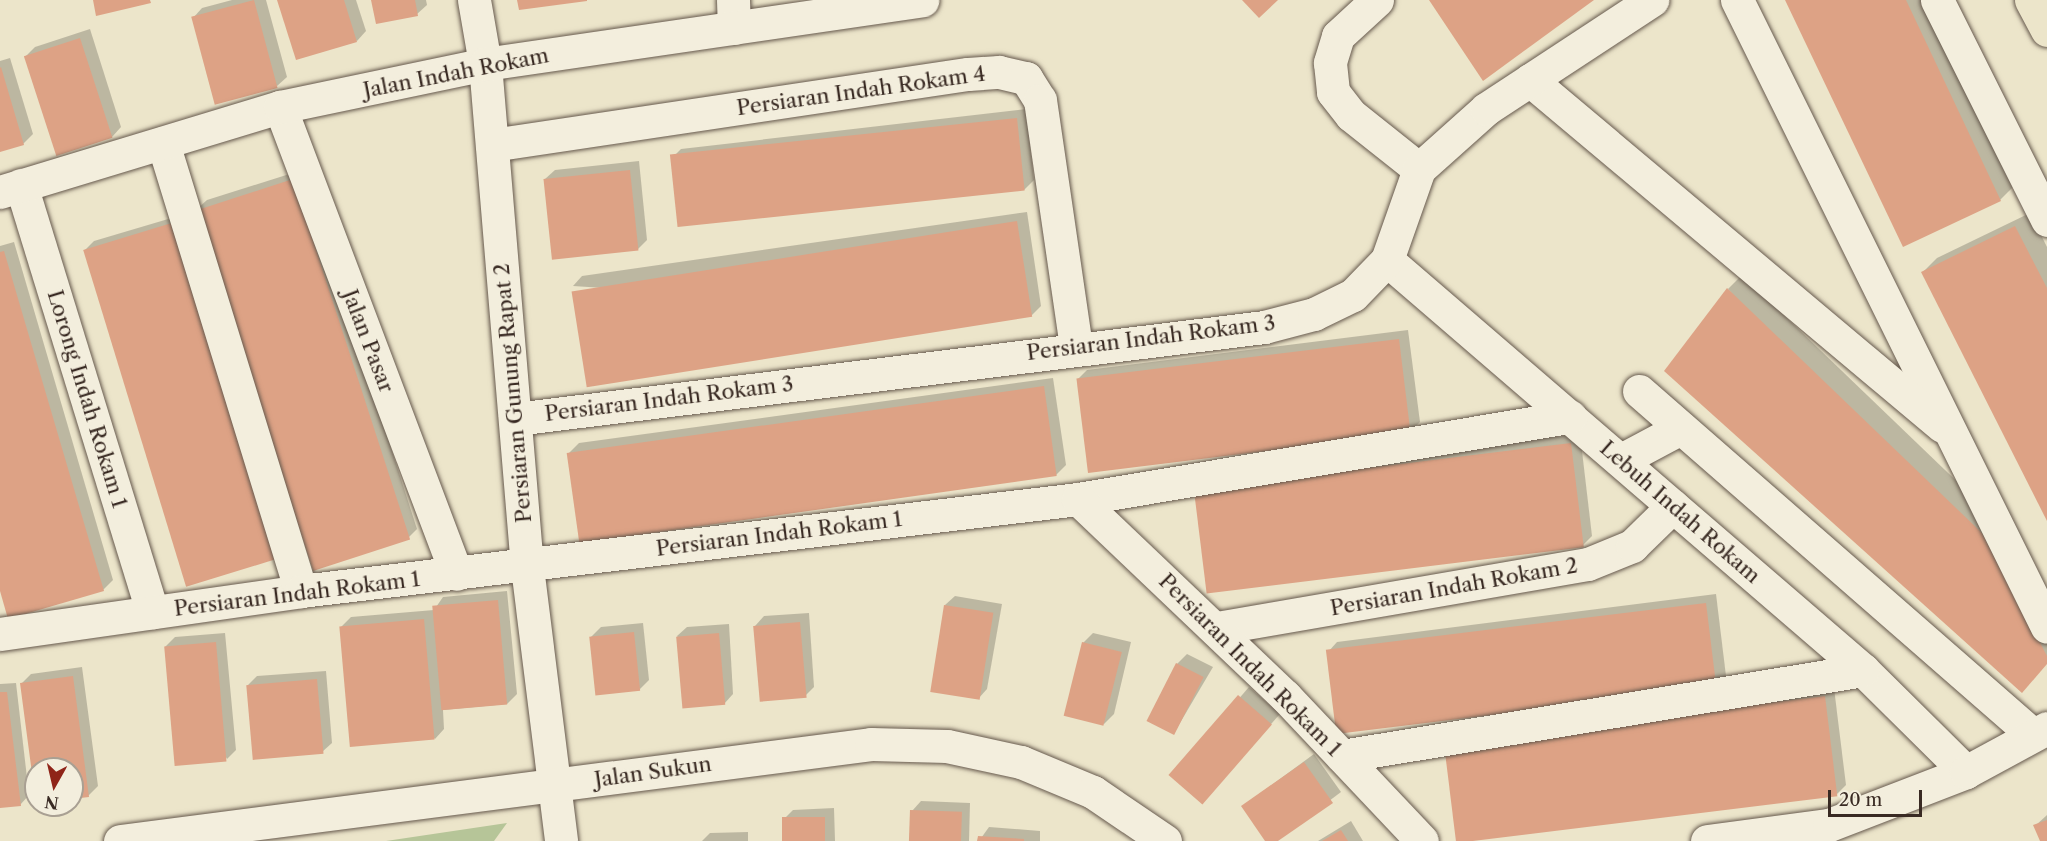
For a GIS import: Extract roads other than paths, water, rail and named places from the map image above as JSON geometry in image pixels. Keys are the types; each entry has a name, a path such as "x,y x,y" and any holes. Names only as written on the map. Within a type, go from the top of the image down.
{"highway":[{"path":"2031,0 2047,30"}],"street":[{"name":"Persiaran Gunung Rapat 2","path":"474,0 485,64 527,567 557,786 561,841"},
{"name":"Jalan Indah Rokam","path":"10,188 280,107 485,64 733,14 922,0"},
{"path":"1377,0 1338,36 1330,63 1333,92 1352,116 1419,169"},
{"name":"Persiaran Indah Rokam 3","path":"515,419 1076,348 1264,327 1314,314 1353,295 1387,260 1419,169 1486,109 1652,0"},
{"path":"1737,0 2047,627"},
{"path":"1937,0 2047,220"},
{"name":"Persiaran Indah Rokam 4","path":"492,145 968,74 999,72 1026,78 1040,100 1076,348"},
{"path":"1530,80 1952,434"},
{"name":"Jalan Pasar","path":"280,107 456,574"},
{"path":"163,142 301,591"},
{"name":"Lorong Indah Rokam 1","path":"10,188 152,612"},
{"name":"Lebuh Indah Rokam","path":"1387,260 1863,670 1966,772"},
{"path":"1640,391 2040,732 1966,772 1829,825 1707,841"},
{"path":"1078,499 1570,417"},
{"path":"1621,460 1681,428"},
{"name":"Persiaran Indah Rokam 1","path":"0,634 301,591 527,567 1078,499 1217,628 1422,841"},
{"name":"Persiaran Indah Rokam 2","path":"1217,628 1588,564 1632,546 1673,506"},
{"path":"1342,756 1863,670"},
{"name":"Jalan Sukun","path":"120,841 557,786 799,750 871,744 946,747 1021,762 1093,792 1165,841"}]}
